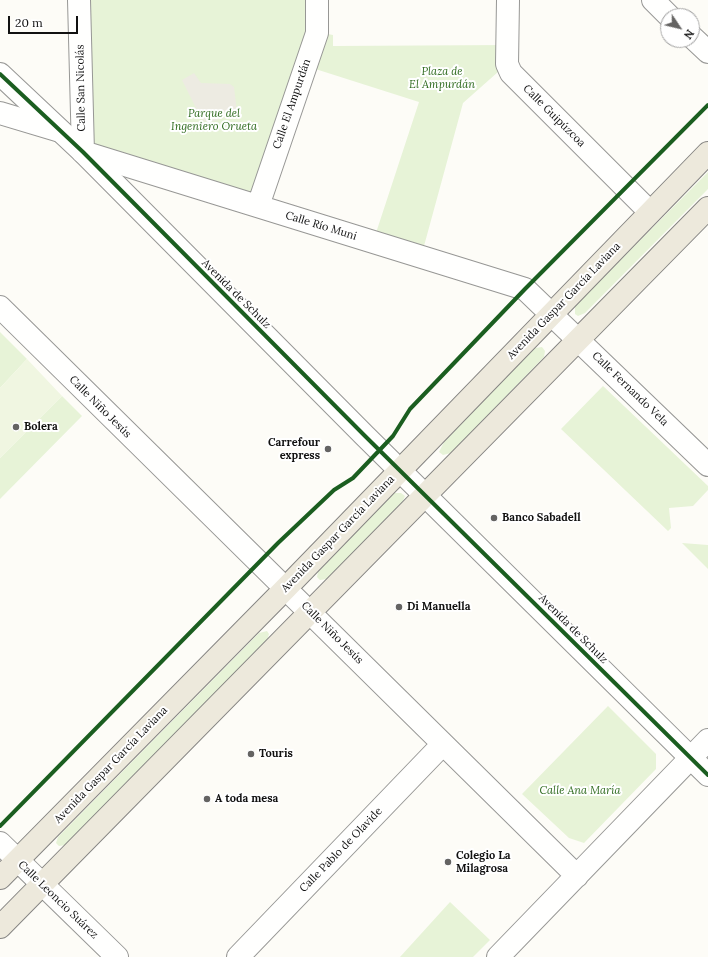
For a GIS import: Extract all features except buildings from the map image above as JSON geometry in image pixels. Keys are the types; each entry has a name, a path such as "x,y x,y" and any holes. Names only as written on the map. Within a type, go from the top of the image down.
{"main road":[{"name":"Avenida Gaspar García Laviana","path":"0,878 286,588 708,154"},
{"path":"0,927 708,208"}],"street":[{"name":"Calle San Nicolás","path":"79,0 83,152"},
{"name":"Calle El Ampurdán","path":"258,206 317,33 317,0"},
{"name":"Calle Guipúzcoa","path":"508,0 507,64 511,73 650,212"},
{"path":"653,0 662,8"},
{"path":"700,44 708,52"},
{"name":"Avenida de Schulz","path":"0,74 83,152 425,496 708,775"},
{"path":"0,113 60,131"},
{"name":"Calle Río Muni","path":"83,152 525,289 551,314"},
{"name":"Calle Niño Jesús","path":"0,307 577,876"},
{"name":"Calle Fernando Vela","path":"551,314 579,339 708,465"},
{"path":"498,957 708,740"},
{"name":"Calle Pablo de Olavide","path":"238,957 443,744"},
{"name":"Calle Leoncio Suárez","path":"0,842 117,957"}],"green space":[{"name":"Parque del Ingeniero Orueta","path":"79,0 317,0 317,32 333,35 333,46 507,45 507,64 463,103 421,257 373,242 419,102 306,66 258,206 83,152"},
{"path":"708,172 708,189 585,313 578,316 575,314 575,306"},
{"path":"0,332 27,359 0,388"},
{"path":"542,347 545,351 544,357 451,453 443,455 439,452 445,440 535,348"},
{"name":"Bolera","path":"27,359 62,396 0,458 0,388"},
{"path":"603,386 708,486 708,490 693,506 669,508 671,528 668,531 561,429"},
{"path":"62,396 82,416 0,499 0,458"},
{"path":"393,493 401,493 405,496 402,503 327,579 320,580 317,577 318,572"},
{"path":"682,543 708,545 708,569"},
{"path":"267,631 269,634 267,641 66,845 59,846 56,843 58,837 259,633"},
{"name":"Calle Ana María","path":"608,706 656,754 656,769 584,843 569,838 522,794"},
{"path":"450,902 490,940 473,957 400,957"}],"shaded area":[{"name":"Parque del Ingeniero Orueta","path":"194,73 201,83 230,84 234,87 237,112 212,122 202,120 182,80"}],"cycle path":[{"path":"0,74 83,152 365,436 708,775"},
{"path":"0,826 278,543 334,490 353,478 393,436 410,409 525,289 708,105"}],"place":[{"name":"Bolera","path":"16,427"},
{"name":"Carrefour express","path":"328,449"},
{"name":"Banco Sabadell","path":"494,518"},
{"name":"Di Manuella","path":"399,607"},
{"name":"Touris","path":"251,754"},
{"name":"A toda mesa","path":"207,799"},
{"name":"Colegio La Milagrosa","path":"448,862"}],"park label":[{"name":"Plaza de El Ampurdán","path":"442,78"}]}
